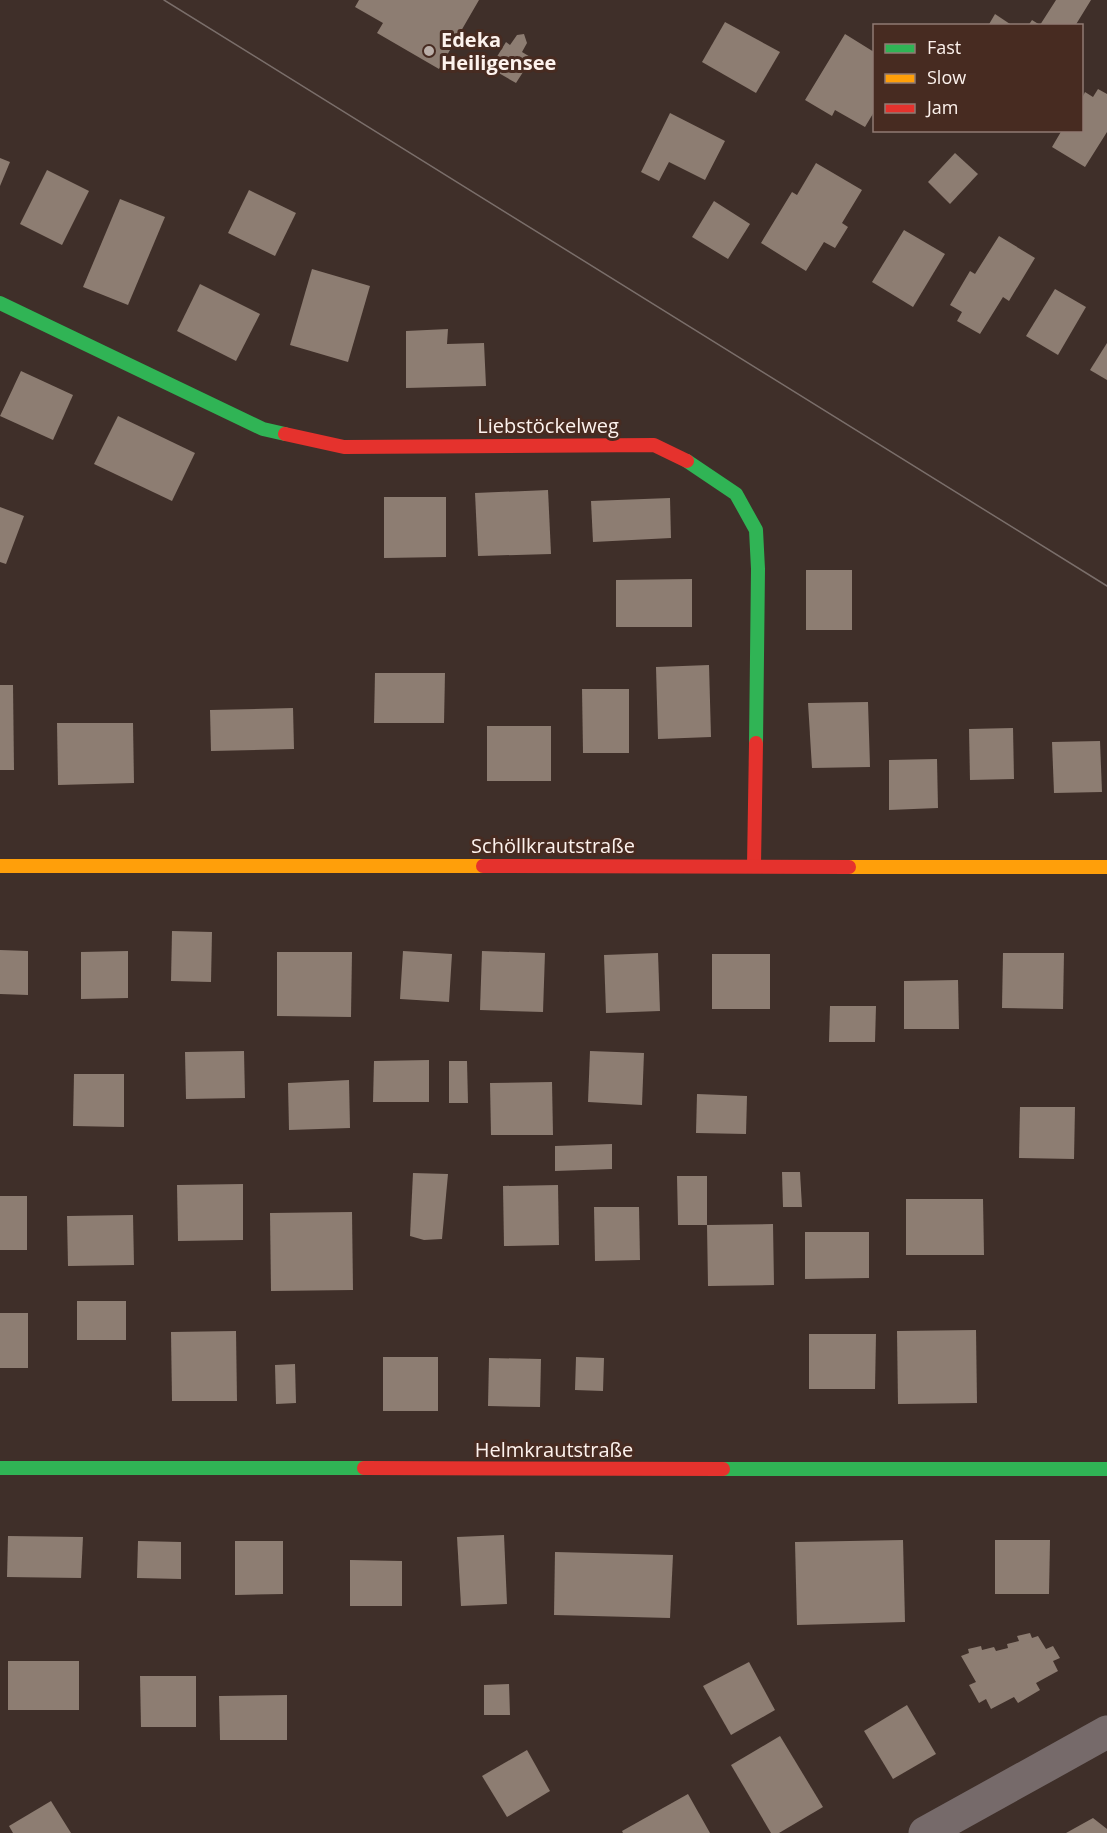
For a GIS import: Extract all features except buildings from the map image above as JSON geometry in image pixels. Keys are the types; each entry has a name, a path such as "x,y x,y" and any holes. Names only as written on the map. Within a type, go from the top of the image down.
{"street":[{"name":"Liebstöckelweg","path":"0,303 262,429 344,447 654,444 696,465 736,494 756,530 758,569 754,865"},
{"name":"Schöllkrautstraße","path":"0,866 1107,867"},
{"name":"Helmkrautstraße","path":"0,1468 1107,1469"},
{"path":"925,1833 1107,1732"}],"tram line":[{"path":"164,0 1107,586"}],"traffic: fast":[{"path":"0,303 263,429 285,434"},
{"path":"687,461 736,494 756,530 758,569 756,743"},
{"path":"0,1468 364,1468"},
{"path":"723,1469 1107,1469"}],"traffic: slow":[{"path":"0,866 483,866"},
{"path":"849,867 1107,867"}],"traffic: jam":[{"path":"285,434 344,447 654,445 687,461"},
{"path":"754,865 756,743"},
{"path":"483,866 849,867"},
{"path":"364,1468 723,1469"}],"place":[{"name":"Edeka Heiligensee","path":"429,51"}]}
